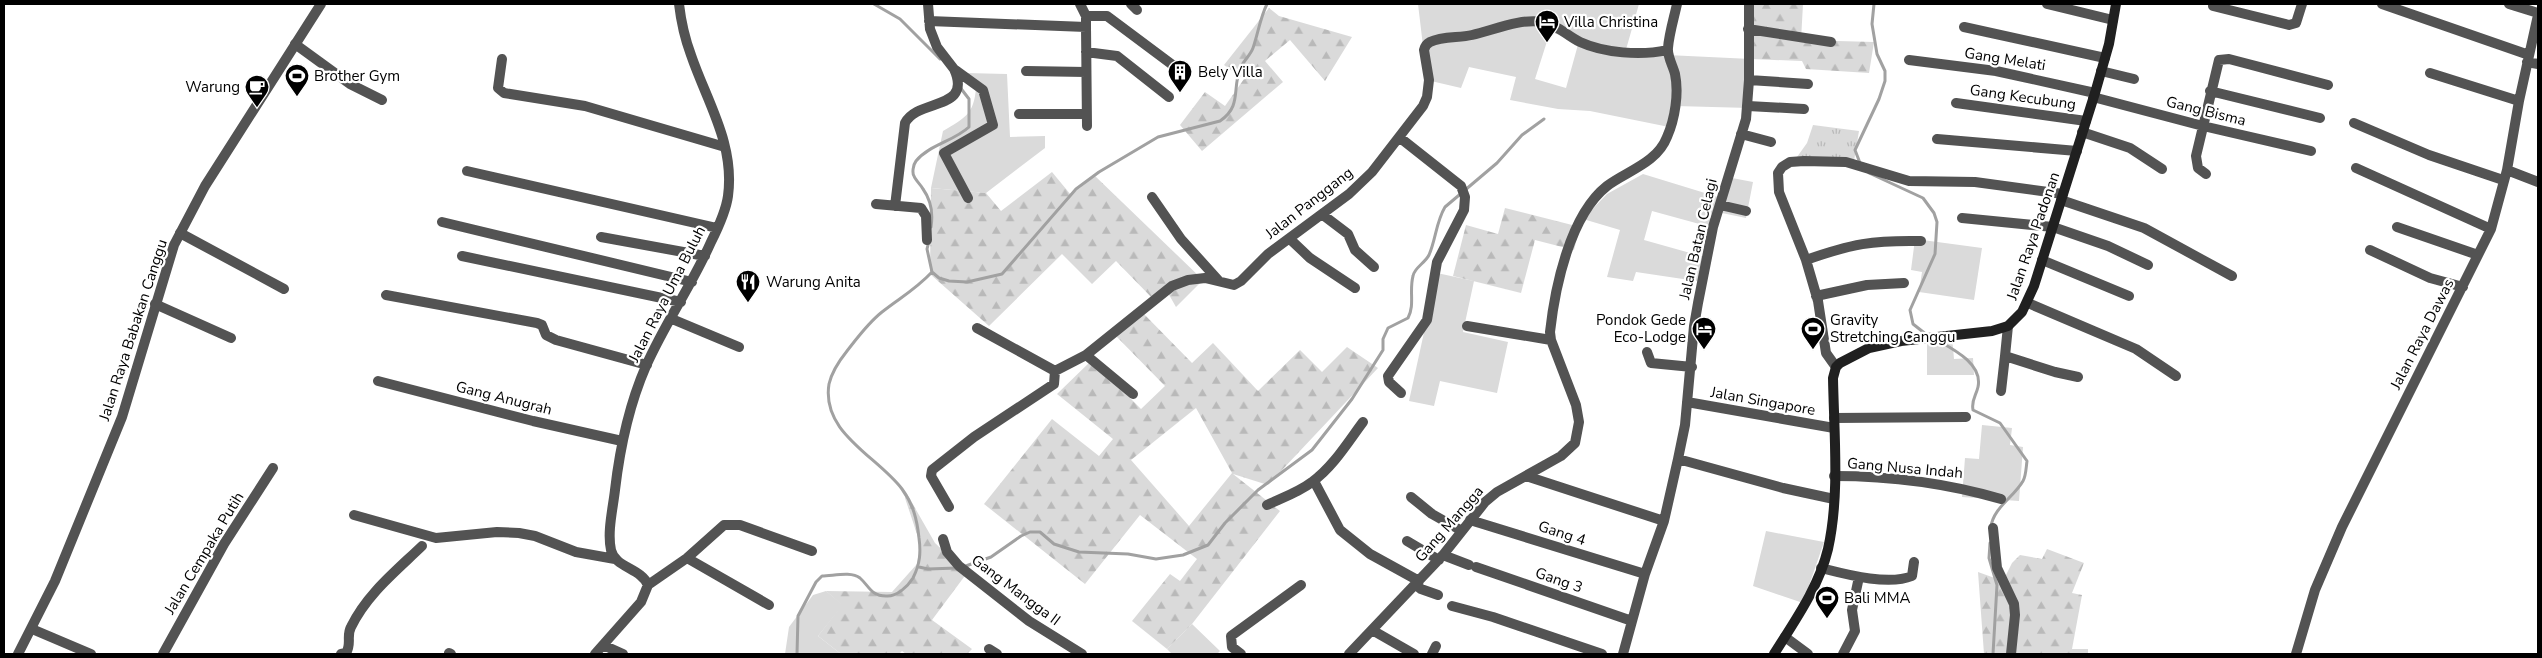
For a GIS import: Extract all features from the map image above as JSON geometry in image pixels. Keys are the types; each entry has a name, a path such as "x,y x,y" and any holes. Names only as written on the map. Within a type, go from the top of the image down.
{"main road":[{"name":"Jalan Raya Padonan","path":"2008,326 2017,320 2028,303 2105,58 2116,4"},
{"path":"1774,654 1814,587 1828,550 1834,499 1834,378 1836,367 1850,356 1869,348 1938,336 1992,331 2008,326"}],"street":[{"name":"Jalan Raya Babakan Canggu","path":"18,654 55,581 122,418 174,245 205,186 321,4"},
{"name":"Jalan Raya Uma Buluh","path":"615,559 610,548 612,520 622,441 634,396 647,365 705,256 718,228 728,198 729,166 725,147 714,110 691,56 679,4"},
{"path":"895,206 905,123 909,115 916,110 948,100 957,91 958,77 937,47 929,20 928,4"},
{"path":"1080,4 1086,16 1087,126"},
{"name":"Gang Mangga","path":"1348,654 1441,558 1470,520 1497,492 1561,456 1575,443 1579,422 1572,392 1551,340 1551,322 1562,268 1585,212 1598,194 1642,165 1655,154 1666,139 1675,106 1676,85 1667,50 1677,4"},
{"name":"Jalan Batan Celagi","path":"1623,654 1645,574 1664,522 1678,459 1692,366 1694,326 1720,205 1748,106 1749,4"},
{"path":"2047,4 2113,20"},
{"path":"2213,6 2290,25 2296,22 2302,4"},
{"path":"2382,4 2538,64"},
{"path":"2509,4 2538,14"},
{"name":"Jalan Raya Dawas","path":"2296,654 2315,590 2342,527 2491,229 2507,170 2528,59 2537,31 2538,14"},
{"path":"1086,16 1107,16 1178,69"},
{"path":"929,20 1086,28"},
{"name":"Jalan Panggang","path":"1055,371 1086,355 1172,286 1188,280 1205,278 1234,285 1241,281 1268,254 1323,215 1372,172 1400,137 1427,96 1429,80 1424,50 1425,46 1432,41 1471,35 1516,24 1540,22 1553,25 1579,42 1597,48 1631,52 1667,50"},
{"path":"1964,28 2105,58"},
{"path":"1748,29 1830,42"},
{"path":"295,44 350,84 382,100"},
{"path":"1086,52 1117,56 1168,97"},
{"path":"2206,174 2200,171 2196,162 2210,91 2218,62 2224,58 2328,85"},
{"path":"502,60 498,88 504,93 585,106 725,147"},
{"name":"Gang Melati","path":"1909,60 2014,75 2094,95"},
{"path":"954,69 984,90 993,125 944,153 968,198"},
{"path":"1026,71 1086,72"},
{"path":"2101,71 2134,79"},
{"path":"2430,73 2519,101"},
{"path":"1749,80 1808,84"},
{"path":"2210,91 2320,118"},
{"name":"Gang Bisma","path":"2094,95 2203,126 2312,151"},
{"name":"Gang Kecubung","path":"1956,103 2086,121"},
{"path":"1748,106 1804,109"},
{"path":"1019,114 1086,114"},
{"path":"2354,123 2428,155 2503,180"},
{"path":"2082,132 2130,148 2162,169"},
{"path":"1741,134 1771,142"},
{"path":"1400,137 1461,186 1465,197 1464,210 1437,262 1426,320 1388,376 1389,382 1401,393"},
{"path":"1937,139 2076,151"},
{"path":"1836,367 1826,353 1816,296 1806,260 1779,192 1778,173 1790,162 1846,162 1909,181 1975,182 2062,197 2144,228 2232,276"},
{"path":"2356,168 2491,229"},
{"path":"2507,170 2538,182"},
{"path":"467,171 718,228"},
{"path":"1152,197 1181,239 1219,281"},
{"path":"876,204 917,206 924,211 927,240"},
{"path":"1720,205 1746,211"},
{"path":"1323,215 1348,234 1354,250 1374,267"},
{"path":"1962,218 2053,227 2108,246 2148,265"},
{"path":"442,222 692,282"},
{"path":"2397,227 2478,255"},
{"path":"180,233 284,289"},
{"path":"601,237 705,256"},
{"path":"1290,239 1310,258 1354,288"},
{"path":"1806,260 1846,246 1868,241 1921,241"},
{"path":"2370,250 2430,278 2463,287"},
{"path":"462,256 680,302"},
{"path":"2042,260 2128,296"},
{"path":"1816,296 1867,285 1904,283"},
{"path":"386,295 537,323 542,325 546,335 556,340 647,365"},
{"path":"2028,303 2100,332 2136,349 2176,376"},
{"path":"155,304 231,338"},
{"path":"672,319 739,347"},
{"path":"1467,326 1551,340"},
{"path":"2001,391 2008,326"},
{"path":"948,507 931,476 932,470 974,437 1054,384 1055,371 977,328"},
{"path":"1647,352 1651,362 1692,366"},
{"path":"1086,355 1133,394"},
{"path":"2005,356 2055,372 2078,377"},
{"name":"Gang Anugrah","path":"378,381 524,419 622,441"},
{"name":"Jalan Singapore","path":"1686,402 1834,423 1966,418"},
{"path":"1267,505 1293,494 1314,481 1343,449 1363,422"},
{"path":"1678,459 1783,488 1834,499"},
{"name":"Jalan Cempaka Putih","path":"163,654 224,544 273,468"},
{"path":"1526,476 1664,522"},
{"name":"Gang Nusa Indah","path":"1834,476 1930,482 1967,488 2001,499"},
{"path":"1314,481 1340,530 1370,554 1438,595"},
{"path":"1411,497 1432,514 1462,530"},
{"path":"354,514 436,538 497,532 535,536 576,552 615,559 641,575 648,585"},
{"name":"Gang 4","path":"1470,520 1645,574"},
{"path":"595,654 642,602 648,585 687,558 719,529 734,523 812,551"},
{"path":"1993,528 1997,568 2014,604 2015,615 2011,654"},
{"name":"Gang Mangga II","path":"943,539 947,552 958,566 1029,622 1082,654"},
{"name":"Gang 3","path":"1407,541 1441,558 1473,566 1632,621"},
{"path":"341,654 346,653 349,648 350,628 371,595 422,546"},
{"path":"687,558 769,606"},
{"path":"1821,568 1859,577 1907,578 1914,573 1914,562"},
{"path":"1843,654 1855,631 1852,610 1859,577"},
{"path":"1241,654 1232,647 1230,636 1301,585"},
{"path":"1452,606 1493,617 1602,654"},
{"path":"32,629 92,654"},
{"path":"1372,630 1414,654"},
{"path":"1785,637 1808,654"},
{"path":"604,645 623,654"}],"green space":[{"path":"1418,4 1639,4 1625,53 1751,59 1750,108 1675,106 1674,128 1590,111 1558,109 1510,100 1516,77 1469,67 1461,88 1431,81 1423,46","holes":["1550,32 1579,41 1566,88 1535,79"]},
{"path":"1749,4 1803,4 1801,40 1874,42 1869,73 1806,69 1802,61 1751,59"},
{"path":"1269,8 1279,16 1352,37 1325,81 1290,40 1265,61 1283,82 1202,151 1180,125 1205,92 1225,106 1244,79 1224,65"},
{"path":"965,73 1007,74 1010,137 1045,136 1045,148 986,193 931,188 943,131 963,119 973,104 976,88"},
{"path":"1813,125 1859,131 1853,167 1792,164 1807,143"},
{"path":"1052,172 1071,195 1095,176 1203,280 1176,307 1168,293 1155,301 1116,261 1092,284 1062,254 989,326 930,274 931,188 986,193 1001,211"},
{"path":"1643,174 1718,197 1732,178 1753,182 1746,218 1717,212 1714,228 1652,211 1644,240 1708,258 1703,282 1636,272 1633,281 1607,277 1620,230 1583,219 1607,194"},
{"path":"1505,208 1580,227 1574,250 1535,240 1521,293 1453,276 1466,225 1498,234"},
{"path":"1915,239 1982,248 1974,300 1919,292 1922,272 1911,270"},
{"path":"1437,273 1474,281 1463,332 1508,342 1497,393 1440,381 1434,406 1409,401"},
{"path":"1140,310 1192,363 1213,343 1258,391 1300,350 1322,372 1347,347 1378,368 1268,485 1233,474 1280,511 1192,624 1167,649 1132,621 1170,574 1180,581 1197,559 1140,515 1085,584 984,504 1052,419 1099,456 1113,439 1057,394 1092,360 1141,409 1165,386 1116,336","holes":["1196,408 1232,473 1189,526 1131,460"]},
{"path":"1952,336 1954,359 1973,358 1974,375 1927,375 1927,342"},
{"path":"1982,425 2012,428 2010,445 2023,447 2019,501 1962,497 1965,458 1979,459"},
{"path":"907,494 935,543 967,573 932,620 972,649 967,654 906,654 902,651 899,654 841,654 818,636 842,605 826,591 892,592 917,564 920,543 905,498"},
{"path":"1766,531 1824,542 1803,603 1753,586"},
{"path":"2047,549 2084,563 2072,593 2082,595 2072,649 2088,649 2088,654 1984,654 1978,572 2003,581 2012,563 2020,555 2042,559"},
{"path":"826,591 843,605 818,636 841,654 785,654 789,627 813,595"},
{"path":"1192,624 1220,651 1217,654 1172,654 1167,649"}],"waterway":[{"path":"874,4 900,19 940,59"},
{"path":"932,272 939,278 949,281 967,282 1002,274 1076,189 1099,172 1158,137 1220,121 1227,115 1234,103 1240,69 1253,48 1267,4"},
{"path":"1860,163 1855,150 1879,99 1885,81 1885,71 1877,54 1872,24 1874,4"},
{"path":"931,227 930,202 913,175 913,171 916,161 921,156 969,127 969,99 959,86"},
{"path":"963,567 991,557 1030,532 1040,532 1054,544 1079,552 1128,554 1156,559 1183,555 1208,545 1225,523 1258,490 1312,450 1352,399 1383,350 1383,339 1388,328 1408,318 1411,308 1414,273 1429,255 1445,207 1497,163 1522,135 1544,119"},
{"path":"1869,173 1923,198 1934,213 1937,222 1935,254 1910,310 1913,324 1927,335"},
{"path":"797,654 798,616 816,582 822,576 847,574 856,576 877,594 890,596 898,593 908,584 913,578 919,563 919,538 916,518 909,500 891,477 842,430 834,416 829,401 829,384 839,362 868,325 882,312 914,289 932,272 927,249 929,241"},
{"path":"1937,340 1971,364 1976,371 1978,379 1973,410 2000,423 2027,461 2023,481 2000,508 1991,527"},
{"path":"1990,543 1989,558 1997,585 1993,654"},
{"path":"919,567 928,569 957,568"}],"place":[{"name":"Villa Christina","path":"1547,43"},
{"name":"Bely Villa","path":"1180,93"},
{"name":"Brother Gym","path":"297,97"},
{"name":"Warung","path":"257,108"},
{"name":"Warung Anita","path":"748,303"},
{"name":"Pondok Gede Eco-Lodge","path":"1704,350"},
{"name":"Gravity Stretching Canggu","path":"1813,350"},
{"name":"Bali MMA","path":"1827,619"}]}
